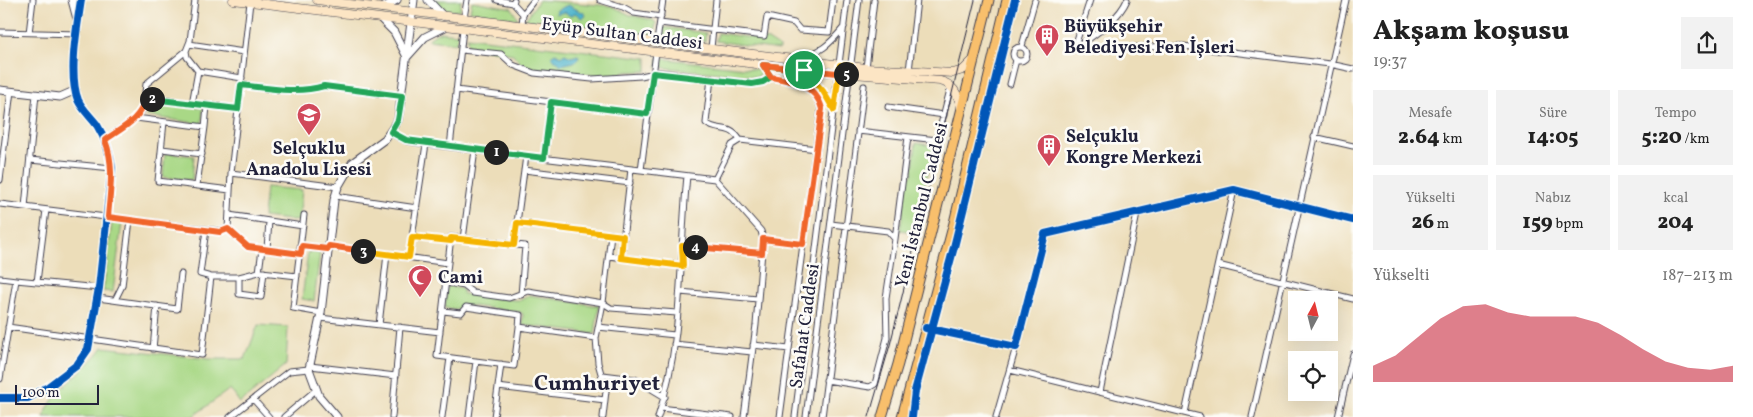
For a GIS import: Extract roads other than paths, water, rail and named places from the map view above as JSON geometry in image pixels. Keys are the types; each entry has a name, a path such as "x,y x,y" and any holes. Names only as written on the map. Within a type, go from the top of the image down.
{"highway":[{"name":"Yeni İstanbul Caddesi","path":"882,417 898,364 989,0"},
{"name":"Yeni İstanbul Caddesi","path":"902,417 926,328 1007,0"}],"main road":[{"name":"Eyüp Sultan Caddesi","path":"233,0 804,70 851,70 940,81 951,86"},
{"name":"Eyüp Sultan Caddesi","path":"317,0 711,48 792,59 839,69"},
{"name":"Eyüp Sultan Caddesi","path":"851,70 866,68 958,72 974,59"},
{"path":"951,86 958,96 961,111"}],"street":[{"path":"29,33 33,0"},
{"path":"72,0 79,22"},
{"path":"0,398 28,398 48,388 77,365 91,340 108,217 112,168 105,140 79,101 74,80 82,0"},
{"path":"79,22 88,0"},
{"path":"105,140 136,118 143,109 146,84 186,51 189,44 195,0"},
{"path":"382,8 397,0"},
{"path":"337,417 320,396 310,368 320,316 336,196 338,187 352,163 391,132 398,120 414,0"},
{"path":"428,0 443,16"},
{"path":"464,18 467,0"},
{"path":"497,0 513,1 523,14"},
{"path":"522,25 523,14 534,0"},
{"path":"600,0 623,7 634,13 660,20 713,31 764,36 767,17 794,23 800,30 829,32 833,0"},
{"path":"657,41 663,0"},
{"path":"711,48 716,0"},
{"name":"Safahat Caddesi","path":"796,417 847,0"},
{"name":"Safahat Caddesi","path":"806,417 859,0"},
{"path":"866,68 874,0"},
{"path":"909,71 917,0"},
{"path":"1022,46 1035,0"},
{"path":"1074,49 1090,0"},
{"path":"1074,49 1101,29 1124,7 1127,0"},
{"path":"1252,417 1298,205 1346,0"},
{"path":"228,229 231,173 250,2"},
{"path":"381,19 394,32 407,57"},
{"path":"407,57 425,37 444,27"},
{"path":"792,59 821,51 832,43 844,27"},
{"path":"450,146 463,29"},
{"path":"0,32 78,34"},
{"path":"189,44 244,52"},
{"path":"1016,60 1020,61 1027,56 1026,48 1022,46"},
{"path":"1010,84 1016,60 1013,57 1014,49 1022,46"},
{"path":"1074,49 1183,46 1330,64 1353,69"},
{"path":"461,50 501,54 513,65 534,73 592,79 641,76 653,73 752,84 763,82 771,77 794,81 807,87 819,98 822,109 780,417"},
{"path":"186,51 187,57 198,71 242,78"},
{"path":"641,170 656,52"},
{"path":"763,65 771,77"},
{"path":"804,70 823,91 834,110"},
{"path":"192,104 198,71"},
{"path":"711,78 706,123 735,133 740,140"},
{"path":"241,85 283,90 311,89 324,86 402,96"},
{"path":"822,417 864,86"},
{"path":"858,131 937,140 951,86"},
{"path":"0,90 60,97 76,90"},
{"path":"456,90 647,114"},
{"path":"0,180 12,92"},
{"path":"25,208 36,94"},
{"path":"145,98 238,109"},
{"path":"544,158 551,102"},
{"path":"197,185 208,106"},
{"path":"888,106 944,115"},
{"path":"136,118 205,128"},
{"path":"164,122 158,181 230,190"},
{"path":"391,132 406,140 426,144 714,180 760,231 763,239 744,417"},
{"path":"826,380 870,387 875,384 887,338 886,298 908,137"},
{"path":"1314,137 1353,146"},
{"path":"714,180 732,145 740,140 817,149"},
{"path":"409,257 426,144"},
{"path":"162,149 202,154"},
{"path":"463,239 475,150"},
{"path":"514,245 526,156"},
{"path":"30,160 112,168"},
{"path":"621,258 631,169"},
{"path":"524,170 630,183"},
{"path":"231,173 338,187"},
{"path":"658,417 669,384 678,313 683,266 682,246 687,176"},
{"path":"1185,413 1234,190"},
{"path":"996,417 1045,234 1234,190 1353,220"},
{"path":"336,196 417,208"},
{"path":"0,204 220,232 228,229"},
{"path":"37,282 46,210"},
{"path":"1100,392 1137,214"},
{"path":"229,215 303,226"},
{"path":"304,215 302,246 293,308 320,316 440,332"},
{"path":"115,300 122,286 130,220"},
{"path":"239,277 239,294 261,296 264,249 269,221"},
{"path":"517,223 623,236"},
{"path":"831,224 846,224 888,231 895,239"},
{"path":"228,229 248,247 301,254"},
{"path":"206,230 200,274 211,277 239,277 262,272 297,276"},
{"path":"603,417 605,400 603,375 598,363 596,338 603,302 611,234"},
{"path":"412,237 451,241"},
{"path":"442,311 460,313 466,307 520,315 514,366 437,356 442,311 451,241 451,238 526,246 521,295"},
{"path":"763,239 803,244"},
{"path":"302,246 387,254 448,263"},
{"path":"682,246 762,253"},
{"path":"378,325 387,254"},
{"path":"608,256 683,266"},
{"path":"1218,265 1353,299"},
{"path":"98,298 177,309 181,274"},
{"path":"8,327 202,355 211,277"},
{"path":"0,278 99,288"},
{"path":"0,379 16,280"},
{"path":"446,282 464,286 473,292 509,298 528,291 603,302 611,308 678,313"},
{"path":"680,292 758,299"},
{"path":"153,349 158,306"},
{"path":"392,417 400,327"},
{"path":"519,327 596,338"},
{"path":"598,327 675,335"},
{"path":"926,328 1016,347"},
{"path":"674,344 752,352"},
{"path":"753,345 788,348"},
{"path":"1338,417 1353,354"},
{"path":"442,417 450,358"},
{"path":"469,417 476,361"},
{"path":"494,417 500,364"},
{"path":"232,416 289,371 310,368 396,376"},
{"path":"1010,370 1200,417"},
{"path":"603,375 635,379 665,396"},
{"path":"498,387 605,400"},
{"path":"284,417 317,389"},
{"path":"253,399 269,417"},
{"path":"661,408 732,417"}],"water":[{"path":"568,5 584,13 586,16 582,18 575,13 570,16 565,12 556,14 557,10"},
{"path":"555,53 571,57 578,55 579,58 574,62 561,65 551,56"}],"tram line":[{"path":"869,417 890,345 975,0"}],"place":[{"name":"Büyükşehir Belediyesi Fen İşleri","path":"1047,57"},
{"name":"Selçuklu Anadolu Lisesi","path":"309,136"},
{"name":"Selçuklu Kongre Merkezi","path":"1049,167"},
{"name":"Cami","path":"420,298"}],"district":[{"name":"Cumhuriyet","path":"597,382"}]}
